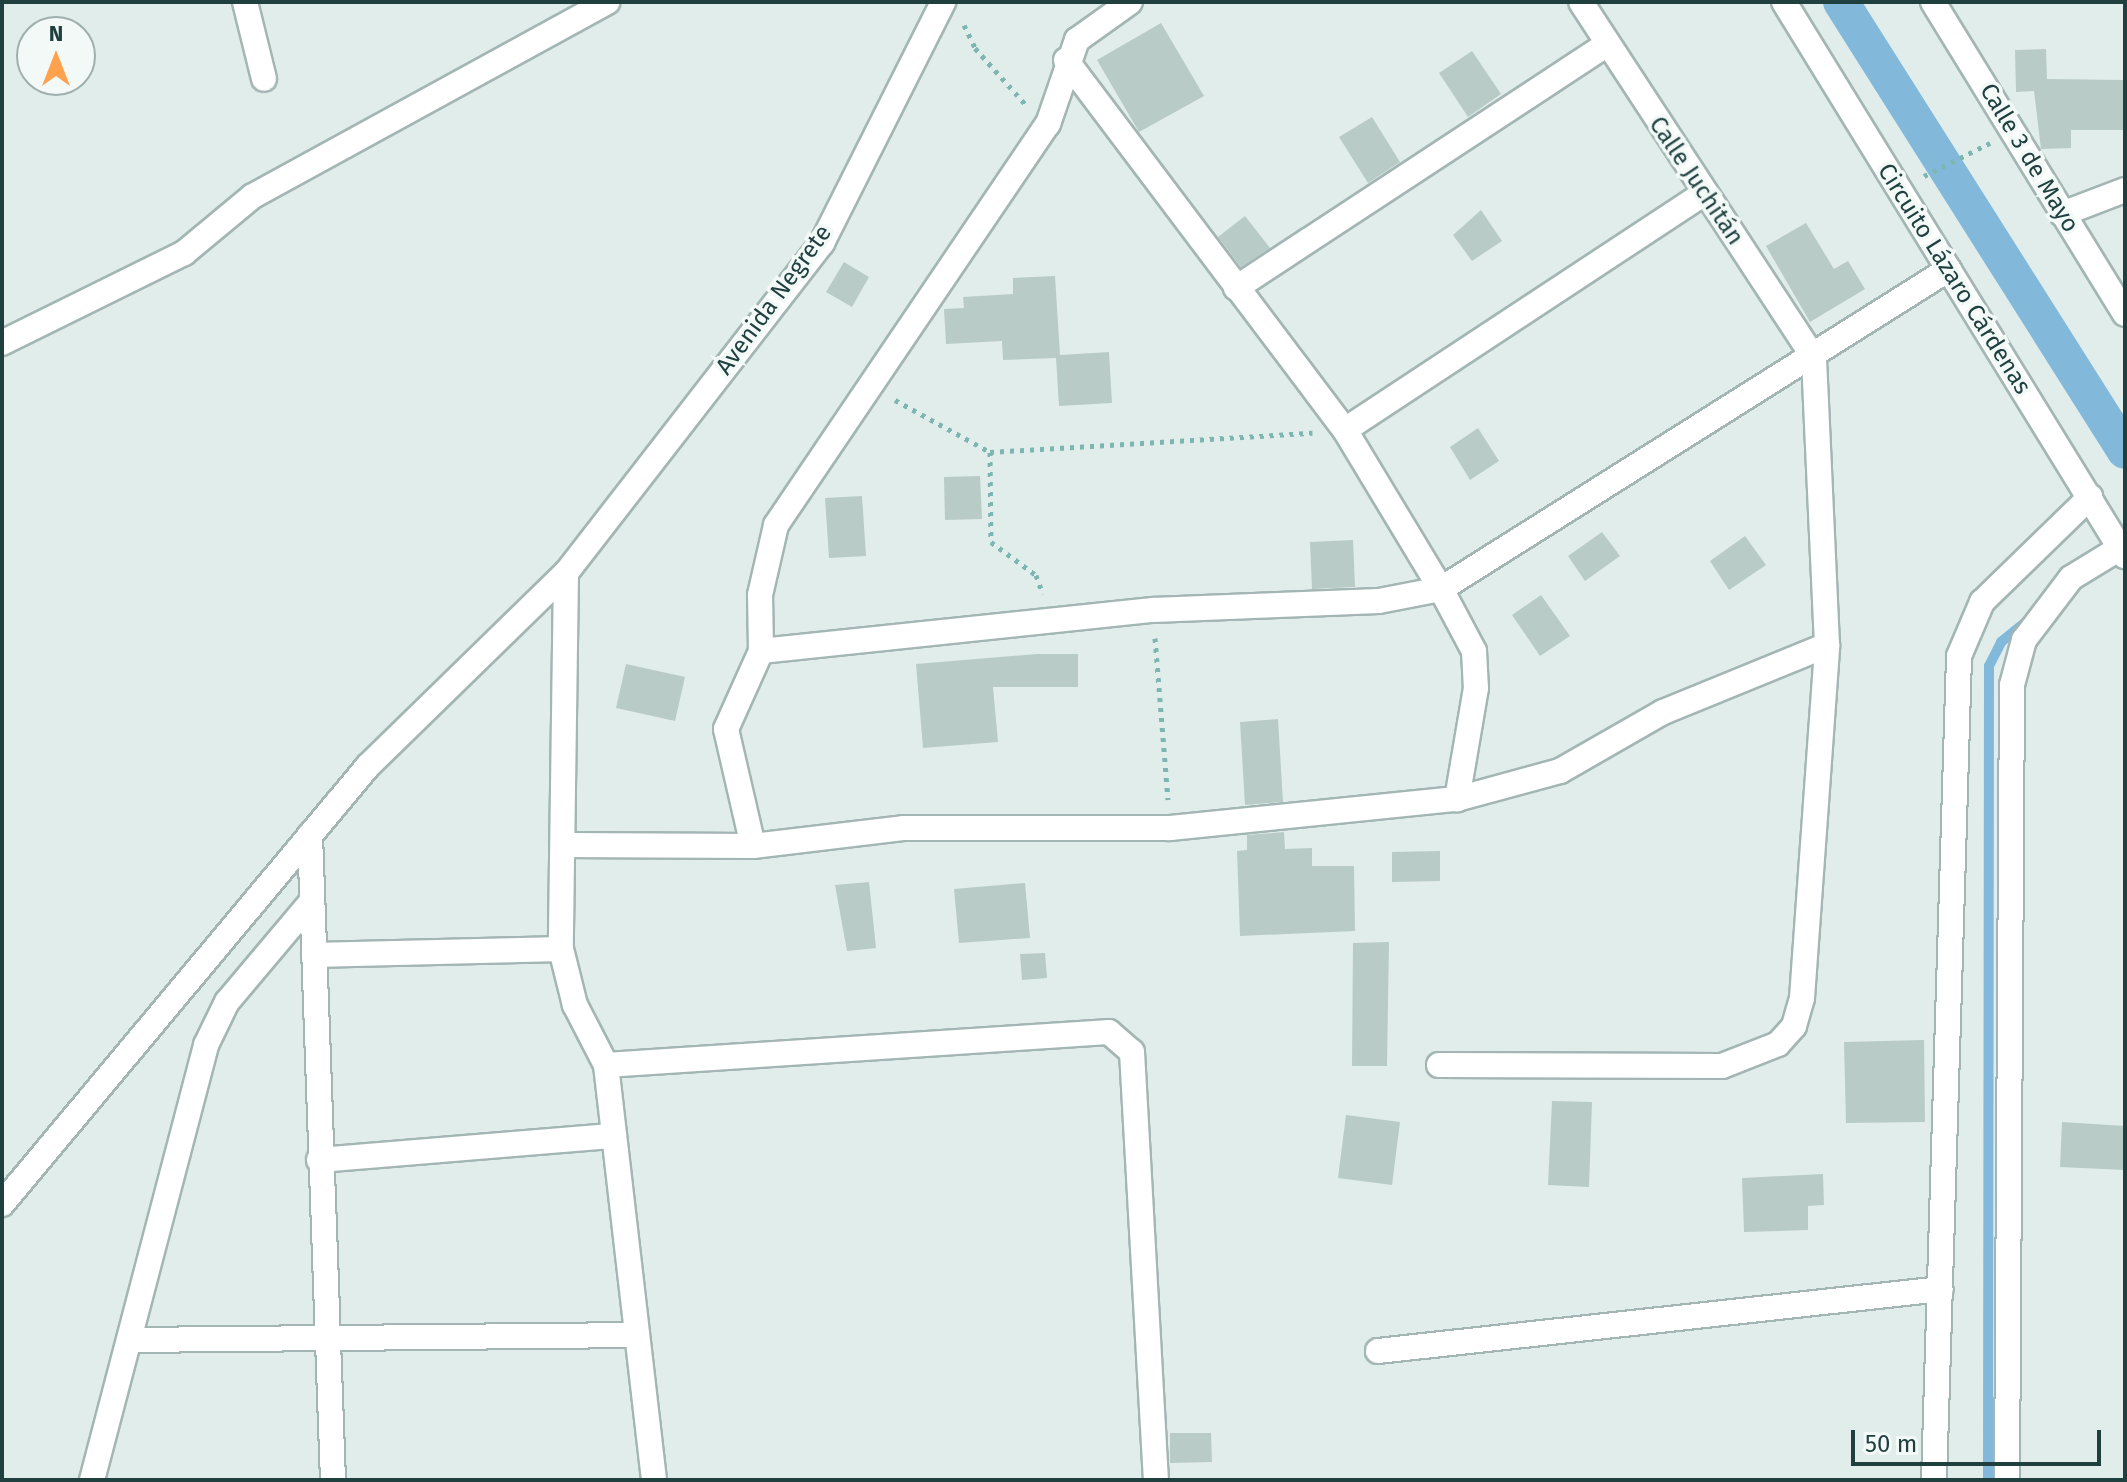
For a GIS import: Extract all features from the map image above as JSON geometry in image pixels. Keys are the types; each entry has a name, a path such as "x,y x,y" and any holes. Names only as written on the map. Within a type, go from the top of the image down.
{"street":[{"path":"245,2 264,79"},
{"path":"2,343 184,253 253,196 607,2"},
{"path":"753,846 726,729 761,651 760,595 776,525 873,388 1048,124 1066,60 1077,40 1130,2"},
{"name":"Calle Juchitán","path":"1581,2 1606,45 1814,358"},
{"name":"Circuito Lázaro Cárdenas","path":"1784,2 2122,552"},
{"name":"Calle 3 de Mayo","path":"1933,2 2125,314"},
{"name":"Avenida Negrete","path":"2,1204 368,766 566,573 822,243 951,8"},
{"path":"1236,288 1606,45"},
{"path":"1066,60 1345,430 1441,589 1474,651 1476,688 1457,799"},
{"path":"2062,214 2125,190"},
{"path":"1345,430 1704,193"},
{"path":"761,651 1153,610 1379,601 1441,589 1814,358 1949,269"},
{"path":"1439,1065 1722,1066 1778,1044 1794,1026 1802,998 1827,645 1814,358"},
{"path":"1934,1480 1959,656 1982,602 2090,497"},
{"path":"2007,1480 2012,685 2024,640 2071,578 2122,552"},
{"path":"566,573 561,949 575,1005 606,1065 654,1480"},
{"path":"563,845 753,846 903,828 1170,828 1457,799 1560,771 1663,712 1827,645"},
{"path":"310,835 325,1336 333,1480"},
{"path":"92,1480 206,1045 227,1002 312,901"},
{"path":"314,955 561,949"},
{"path":"606,1065 1109,1032 1132,1052 1156,1480"},
{"path":"319,1160 614,1136"},
{"path":"1378,1351 1941,1289"},
{"path":"129,1340 637,1335"}],"path":[{"path":"951,8 975,48 1048,124"},
{"path":"1922,177 1960,159"},
{"path":"873,388 990,452 1345,430"},
{"path":"990,452 991,542 1036,575 1055,622"},
{"path":"1153,610 1170,828"}],"building":[{"path":"1161,23 1204,96 1139,132 1097,60"},
{"path":"2046,49 2047,79 2125,80 2125,130 2071,130 2071,148 2041,149 2034,91 2016,92 2015,50"},
{"path":"1472,51 1501,94 1468,117 1439,73"},
{"path":"1372,117 1400,162 1368,183 1339,137"},
{"path":"1481,210 1502,241 1472,261 1453,235"},
{"path":"1245,216 1270,248 1241,267 1218,237"},
{"path":"1806,223 1834,269 1848,261 1865,289 1810,322 1766,246"},
{"path":"844,262 869,277 852,307 826,292"},
{"path":"1055,276 1060,355 1109,352 1112,403 1059,406 1056,358 1003,360 1002,341 946,344 944,309 964,308 963,297 1013,294 1013,278"},
{"path":"1478,428 1499,461 1470,480 1450,447"},
{"path":"980,476 982,519 945,520 944,477"},
{"path":"862,496 866,556 829,558 825,498"},
{"path":"1602,532 1620,556 1585,581 1568,556"},
{"path":"1745,536 1766,565 1729,590 1710,561"},
{"path":"1353,540 1355,587 1312,589 1310,542"},
{"path":"1541,595 1570,636 1540,656 1512,615"},
{"path":"1037,654 1078,654 1078,687 993,687 998,742 923,748 916,664"},
{"path":"626,664 685,677 675,721 616,708"},
{"path":"1278,719 1283,802 1245,805 1240,722"},
{"path":"1284,832 1285,849 1312,848 1312,866 1354,866 1355,931 1240,936 1237,851 1247,850 1247,835"},
{"path":"1440,851 1440,881 1392,882 1392,852"},
{"path":"869,882 876,948 847,951 835,885"},
{"path":"1025,883 1030,938 959,943 954,889"},
{"path":"1389,942 1387,1066 1352,1066 1353,943"},
{"path":"1045,953 1047,978 1022,980 1020,954"},
{"path":"1924,1040 1925,1122 1846,1123 1844,1042"},
{"path":"1552,1101 1592,1102 1589,1187 1548,1185"},
{"path":"1346,1115 1400,1122 1392,1185 1338,1178"},
{"path":"2062,1122 2125,1126 2125,1170 2060,1167"},
{"path":"1823,1174 1824,1205 1808,1206 1808,1230 1744,1232 1742,1178"},
{"path":"1170,1433 1211,1433 1212,1462 1170,1463"}],"waterway":[{"path":"1841,2 2125,451"},
{"path":"1988,1480 1989,666 2001,642 2029,619"}]}
